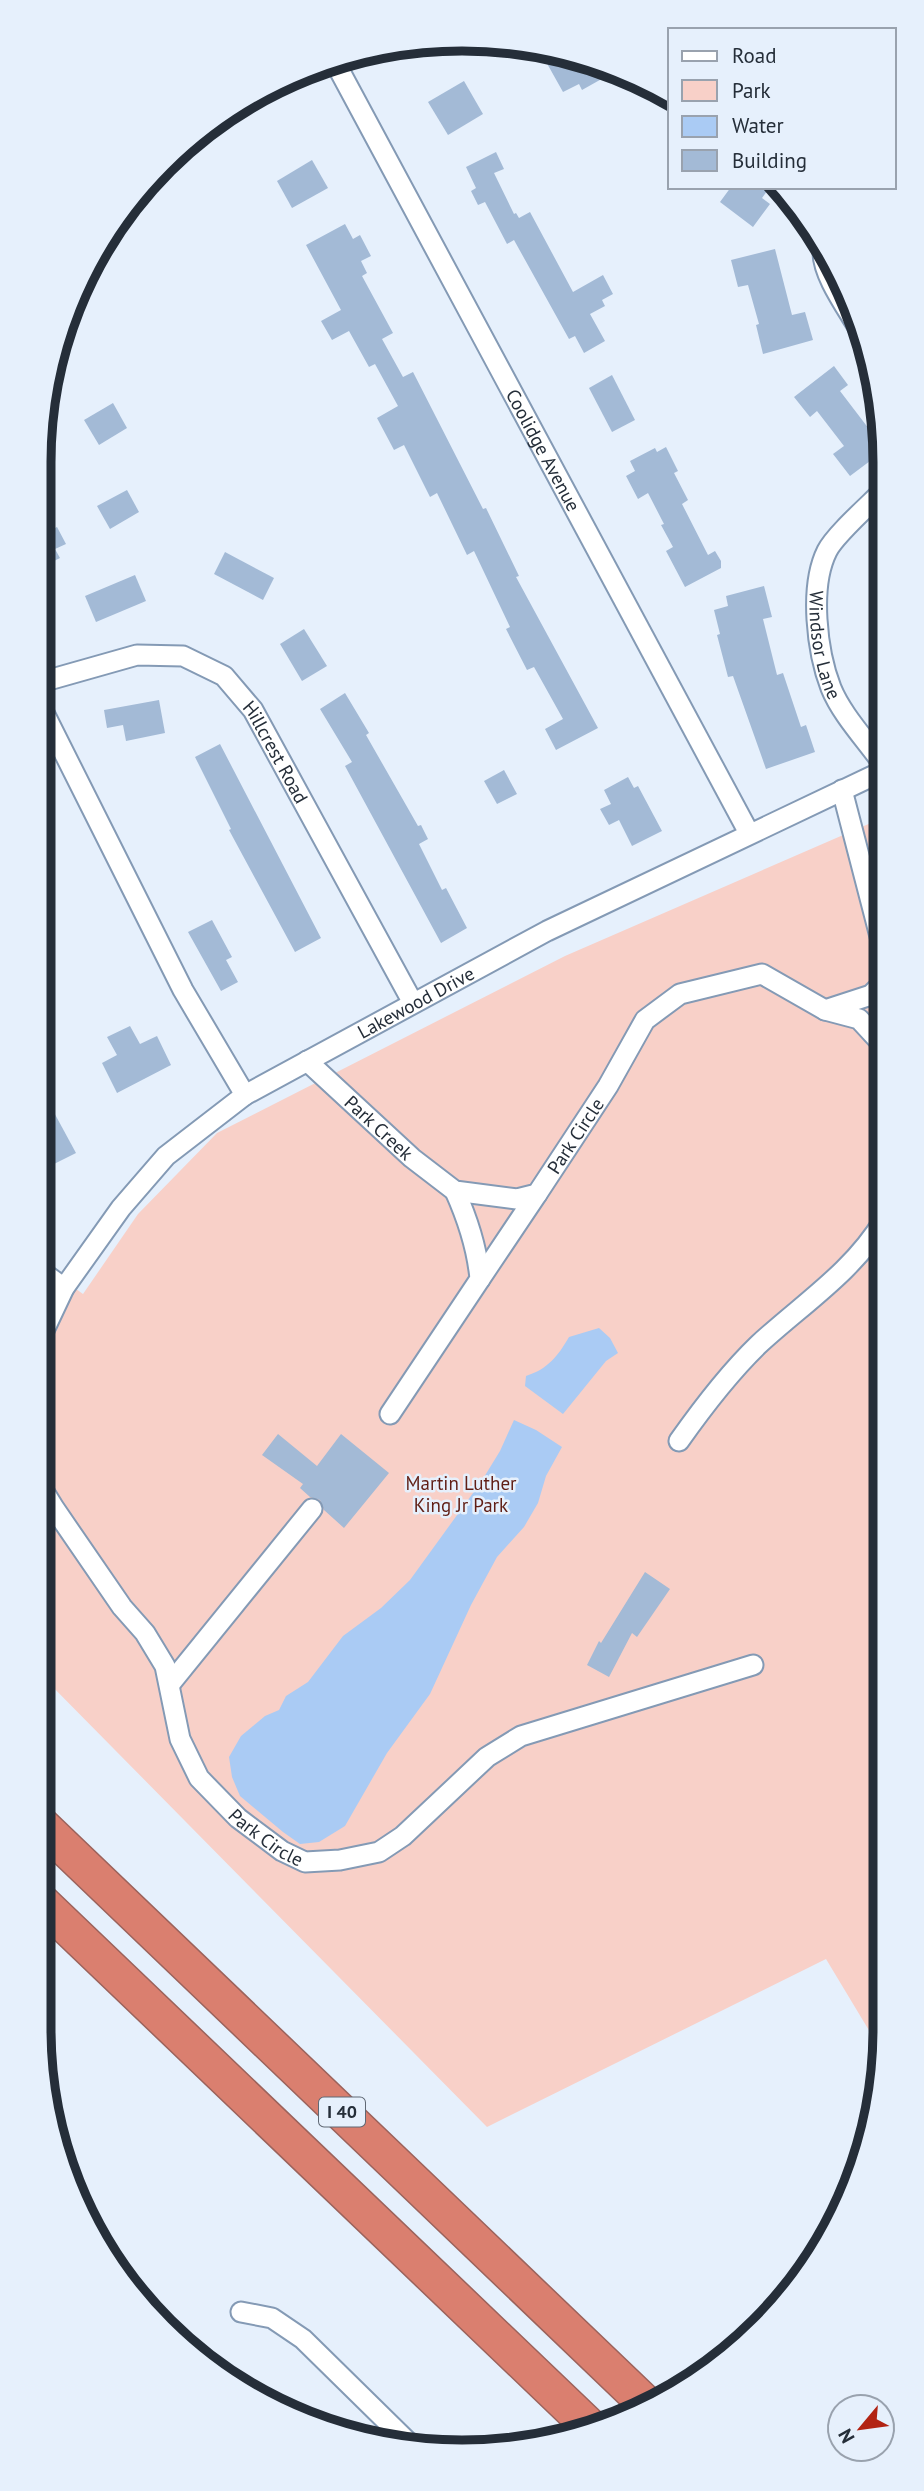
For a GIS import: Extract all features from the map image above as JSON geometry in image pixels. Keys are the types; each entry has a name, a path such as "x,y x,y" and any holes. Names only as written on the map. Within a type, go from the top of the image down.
{"highway":[{"name":"I 40","path":"51,1834 641,2399"},
{"path":"51,1911 584,2421"}],"street":[{"name":"Coolidge Avenue","path":"339,70 749,833"},
{"name":"Windsor Lane","path":"873,502 828,549 818,575 817,613 821,654 831,690 873,750"},
{"name":"Hillcrest Road","path":"51,679 137,655 183,656 224,676 253,710 413,1003"},
{"path":"51,727 183,990 245,1095"},
{"name":"Lakewood Drive","path":"51,1315 64,1287 121,1208 166,1156 245,1095 548,931 873,776"},
{"path":"842,790 873,909"},
{"name":"Park Circle","path":"456,1191 517,1199 537,1194 608,1086 645,1020 680,994 762,974 825,1010 859,1019 873,1034"},
{"path":"825,1010 873,993"},
{"name":"Park Creek","path":"307,1061 412,1158 456,1191"},
{"path":"456,1191 471,1230 480,1279"},
{"path":"390,1414 537,1194"},
{"path":"679,1441 714,1393 758,1346 822,1292 873,1236"},
{"path":"51,1278 64,1287"},
{"name":"Park Circle","path":"51,1506 122,1607 145,1633 165,1666 180,1739 199,1778 238,1818 282,1851 305,1862 323,1862 379,1852 403,1836 487,1757 521,1735 752,1665"},
{"path":"170,1684 312,1509"},
{"path":"241,2312 272,2318 303,2339 402,2436"}],"green space":[{"name":"Martin Luther King Jr Park","path":"873,822 873,2037 826,1959 487,2127 51,1685 51,1271 83,1294 138,1214 217,1133 565,956"}],"water":[{"path":"599,1328 610,1338 618,1353 606,1361 563,1414 525,1386 526,1376 552,1361 569,1337"},
{"path":"514,1420 562,1447 546,1476 538,1503 524,1527 497,1557 471,1605 430,1694 387,1753 345,1826 319,1842 300,1844 240,1796 232,1777 229,1757 241,1736 265,1716 279,1710 286,1696 308,1682 343,1636 381,1608 410,1580 481,1482 500,1451"}],"building":[{"path":"545,60 605,77 582,90 579,84 563,92"},
{"path":"464,81 483,114 448,135 428,102"},
{"path":"496,152 504,169 494,173 514,214 519,218 530,212 573,292 603,275 613,294 602,300 605,306 590,314 605,341 584,353 575,336 569,339 514,240 507,244 485,202 478,205 471,191 476,188 466,167"},
{"path":"312,160 328,188 292,208 277,181"},
{"path":"730,189 769,189 762,198 770,204 753,227 720,202"},
{"path":"345,224 353,239 360,235 371,256 361,261 367,273 362,276 393,333 382,339 403,377 413,372 483,509 486,508 519,576 516,577 598,728 556,750 545,729 563,719 534,667 527,670 506,629 510,627 474,551 467,555 437,493 430,497 404,445 394,450 377,418 398,406 375,364 369,367 349,331 332,340 321,321 341,310 306,245"},
{"path":"775,249 792,315 805,312 813,340 763,354 756,325 759,324 748,285 738,287 731,260"},
{"path":"834,366 848,385 840,391 872,433 873,459 850,476 833,454 844,446 817,411 810,417 794,397"},
{"path":"612,375 635,420 612,432 589,388"},
{"path":"113,403 127,428 99,445 84,420"},
{"path":"666,447 678,471 674,473 688,500 682,504 708,555 715,551 721,561 721,568 685,587 666,551 673,547 648,493 638,499 626,476 635,471 630,461 655,448 657,452"},
{"path":"127,490 139,512 110,529 97,506"},
{"path":"57,527 66,544 55,549 60,558 51,562 51,530"},
{"path":"225,552 274,578 263,600 214,574"},
{"path":"135,575 146,601 96,622 85,596"},
{"path":"764,586 772,617 763,619 777,675 783,673 801,727 806,725 815,752 766,769 733,676 728,677 717,635 720,634 714,610 728,606 726,596"},
{"path":"304,629 327,666 302,681 280,644"},
{"path":"345,693 418,826 421,825 428,839 419,844 442,890 446,888 467,928 441,943 345,766 352,762 320,709"},
{"path":"159,700 165,733 126,741 123,725 107,728 104,710"},
{"path":"220,744 321,938 295,952 229,830 231,829 195,757"},
{"path":"504,770 517,794 497,804 484,781"},
{"path":"628,777 634,788 638,786 662,831 632,846 619,820 609,825 600,809 611,804 604,790"},
{"path":"212,920 232,957 226,960 238,982 221,991 188,932"},
{"path":"130,1026 140,1044 157,1036 171,1065 117,1093 102,1063 117,1055 107,1037"},
{"path":"51,1107 76,1153 51,1166"},
{"path":"278,1434 317,1466 341,1434 389,1473 344,1528 324,1510 320,1500 310,1497 300,1488 303,1484 262,1455"},
{"path":"645,1572 670,1589 637,1637 632,1633 609,1677 587,1665 599,1641 601,1643"}]}
